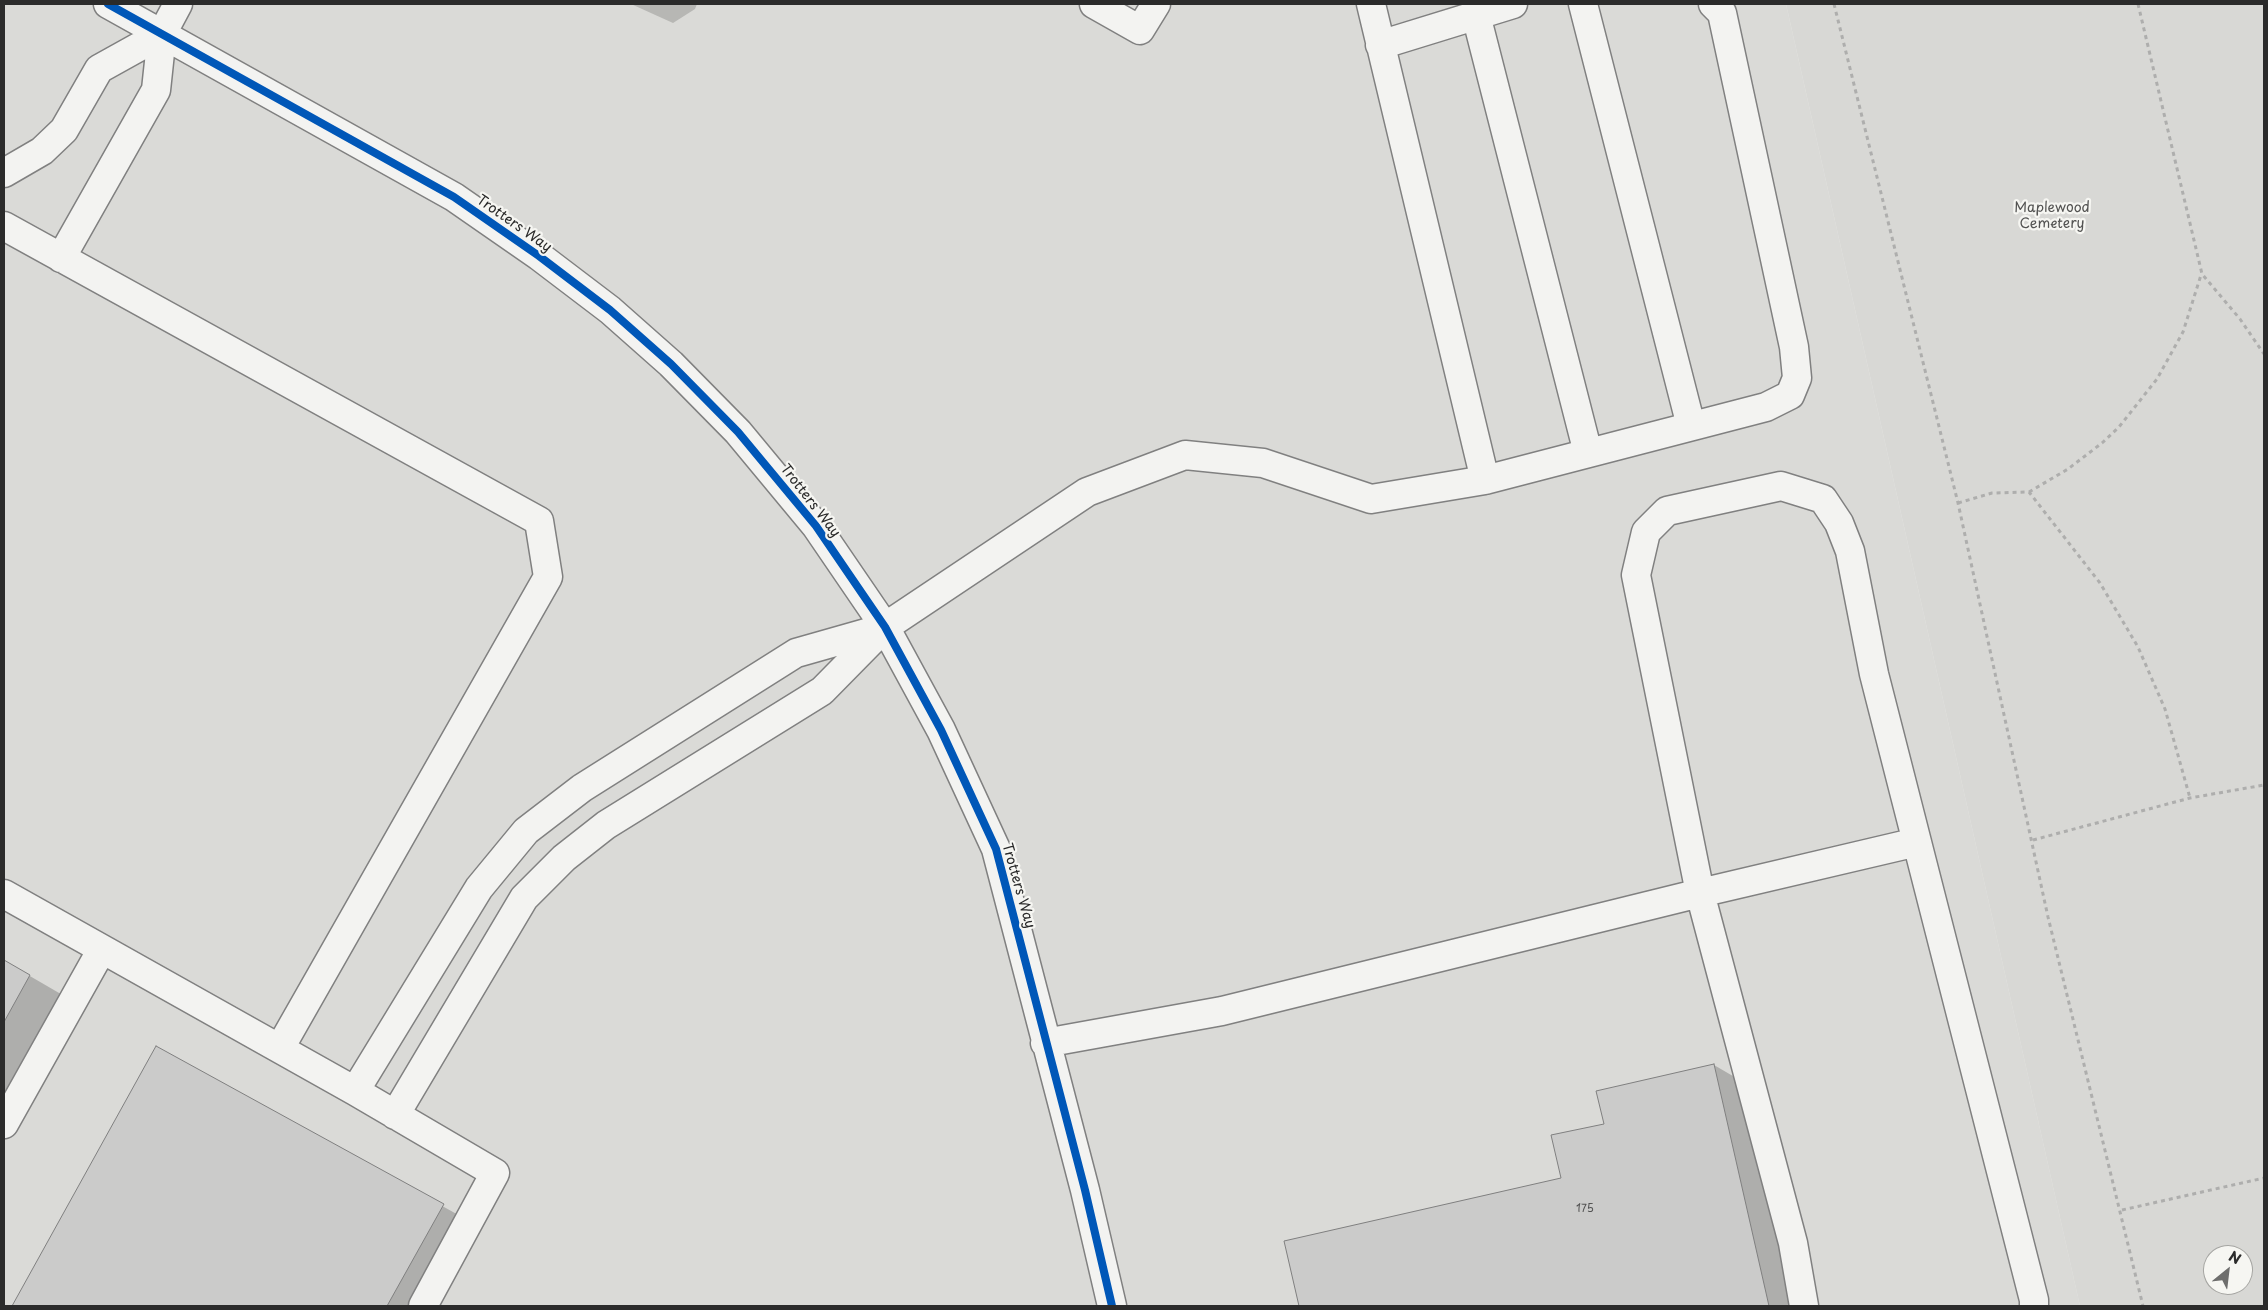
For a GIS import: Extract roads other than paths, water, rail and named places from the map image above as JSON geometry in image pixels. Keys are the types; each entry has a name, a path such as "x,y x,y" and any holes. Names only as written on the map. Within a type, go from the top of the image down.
{"street":[{"name":"Trotters Way","path":"108,4 454,197 539,256 610,310 671,364 738,432 816,526 885,627 941,730 996,849 1045,1043 1085,1190 1112,1306"},
{"path":"61,258 156,90 162,34 178,4"},
{"path":"1094,4 1140,30 1156,4"},
{"path":"1371,4 1485,480"},
{"path":"1584,4 1691,426"},
{"path":"1380,45 1493,8 1588,453"},
{"path":"395,1115 524,898 564,858 606,825 822,691 885,627 1087,492 1185,454 1263,463 1371,499 1485,480 1766,407 1790,395 1797,378 1794,347 1718,8"},
{"path":"4,173 42,150 64,130 99,69 162,34"},
{"path":"4,226 539,522 548,577 280,1048"},
{"path":"1804,1306 1794,1243 1700,893 1636,575 1646,532 1667,511 1781,486 1823,499 1839,523 1850,551 1874,674 2034,1306"},
{"path":"355,1091 479,888 526,831 582,788 796,653 885,627"},
{"path":"1045,1043 1222,1012 1700,893 1917,842"},
{"path":"4,894 280,1048 495,1173 423,1306"},
{"path":"4,1124 102,949"}],"park label":[{"name":"Maplewood Cemetery","path":"2052,216"}]}
